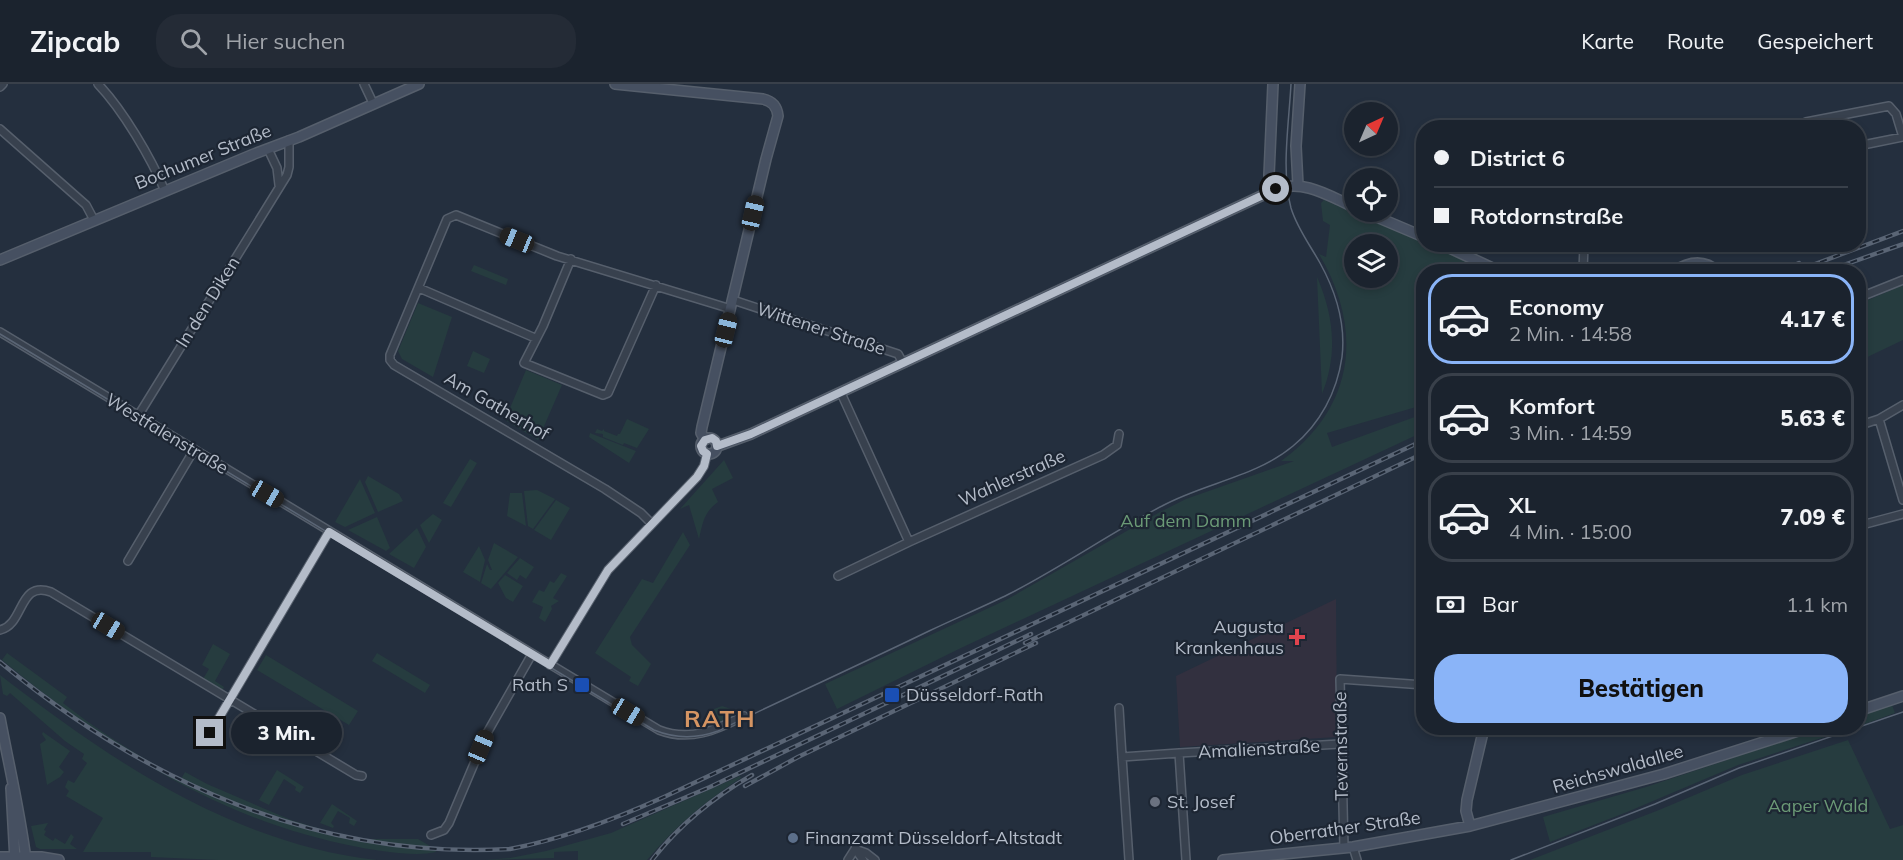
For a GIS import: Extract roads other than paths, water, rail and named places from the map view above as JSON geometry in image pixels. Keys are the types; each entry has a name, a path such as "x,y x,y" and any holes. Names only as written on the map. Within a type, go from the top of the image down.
{"street":[{"path":"0,87 3,84"},
{"path":"98,84 114,102 128,124 165,191"},
{"path":"364,84 373,103"},
{"name":"Bochumer Straße","path":"0,260 339,120 418,84"},
{"path":"615,84 763,99 776,107 778,116 702,427 701,433 705,440"},
{"path":"1273,84 1269,175 1276,189"},
{"path":"1298,185 1296,146 1300,84"},
{"path":"1816,120 1889,106 1896,114 1903,137 1866,144"},
{"path":"0,129 86,205 94,220"},
{"name":"In den Diken","path":"138,416 287,175 289,140"},
{"path":"268,148 278,168 279,188"},
{"path":"717,446 751,434 841,393 1276,189 1298,185 1308,187 1344,203"},
{"name":"Am Gatherhof","path":"652,524 641,513 605,489 394,365 390,360 390,355 447,219 456,215 557,256 732,305"},
{"path":"1389,222 1416,234"},
{"path":"1458,252 1484,264"},
{"path":"570,259 543,326 524,363 603,395 608,393 656,285"},
{"path":"1690,264 1706,264"},
{"path":"1866,295 1903,280"},
{"path":"418,288 536,338"},
{"name":"Wittener Straße","path":"732,305 898,354 903,363"},
{"name":"Westfalenstraße","path":"0,332 550,665 665,732 680,735 699,734 715,730 744,716"},
{"path":"841,393 909,542"},
{"path":"1866,423 1879,419 1903,405"},
{"path":"1879,419 1903,500"},
{"name":"Wahlerstraße","path":"838,576 1103,455 1117,445 1119,434"},
{"path":"712,438 716,441 717,446 714,453 707,454 701,446 705,440 712,438"},
{"path":"128,561 194,450"},
{"path":"550,665 601,580 697,477 704,466 707,454"},
{"path":"1866,524 1903,514"},
{"path":"210,733 329,532"},
{"path":"0,630 9,626 31,592 39,589 51,592 356,776 362,776"},
{"path":"431,836 444,830 449,823 487,733 532,654"},
{"name":"Tevernstraße","path":"1357,860 1349,848 1340,744 1340,679 1416,684"},
{"path":"1866,708 1903,696"},
{"path":"1119,708 1129,860"},
{"path":"0,718 11,779 18,802 21,859"},
{"path":"1470,826 1466,811 1467,800 1482,735"},
{"name":"Reichswaldallee","path":"1470,826 1664,774 1785,735"},
{"name":"Amalienstraße","path":"1122,757 1340,744"},
{"path":"1179,753 1186,860"},
{"name":"Oberrather Straße","path":"1223,860 1349,848 1470,826"},
{"path":"848,860 855,849 856,841"},
{"path":"855,849 862,860"},
{"path":"855,849 875,860"},
{"path":"0,857 59,860"}],"tram line":[{"path":"0,334 654,730 686,737 702,735 718,731 1009,594 1162,506 1195,491 1246,473 1278,457 1303,437 1319,417 1331,395 1340,370 1343,344 1341,320 1331,285 1300,229 1288,194 1286,163 1291,84"},
{"path":"1866,725 1903,712"},
{"path":"1511,860 1655,804 1739,768 1836,735"}],"railway":[{"path":"1866,245 1903,231"},
{"path":"1847,264 1903,244"},
{"path":"1815,264 1847,252"},
{"path":"0,662 55,705 113,743 173,776 236,804 301,826 369,841 438,849 510,849 589,828 664,797 1416,444"},
{"path":"1025,643 1416,457"},
{"path":"623,824 710,787 1031,634"},
{"path":"745,786 798,757 1036,643"},
{"path":"652,860 662,847 698,813 752,775"}],"place":[{"name":"Augusta Krankenhaus","path":"1297,637"},
{"name":"Rath S","path":"582,685"},
{"name":"Düsseldorf-Rath","path":"892,695"},
{"name":"St. Josef","path":"1155,802"},
{"name":"Finanzamt Düsseldorf-Altstadt","path":"793,838"}],"district":[{"name":"RATH","path":"720,719"}],"park label":[{"name":"Auf dem Damm","path":"1186,521"},
{"name":"Aaper Wald","path":"1818,806"}]}
